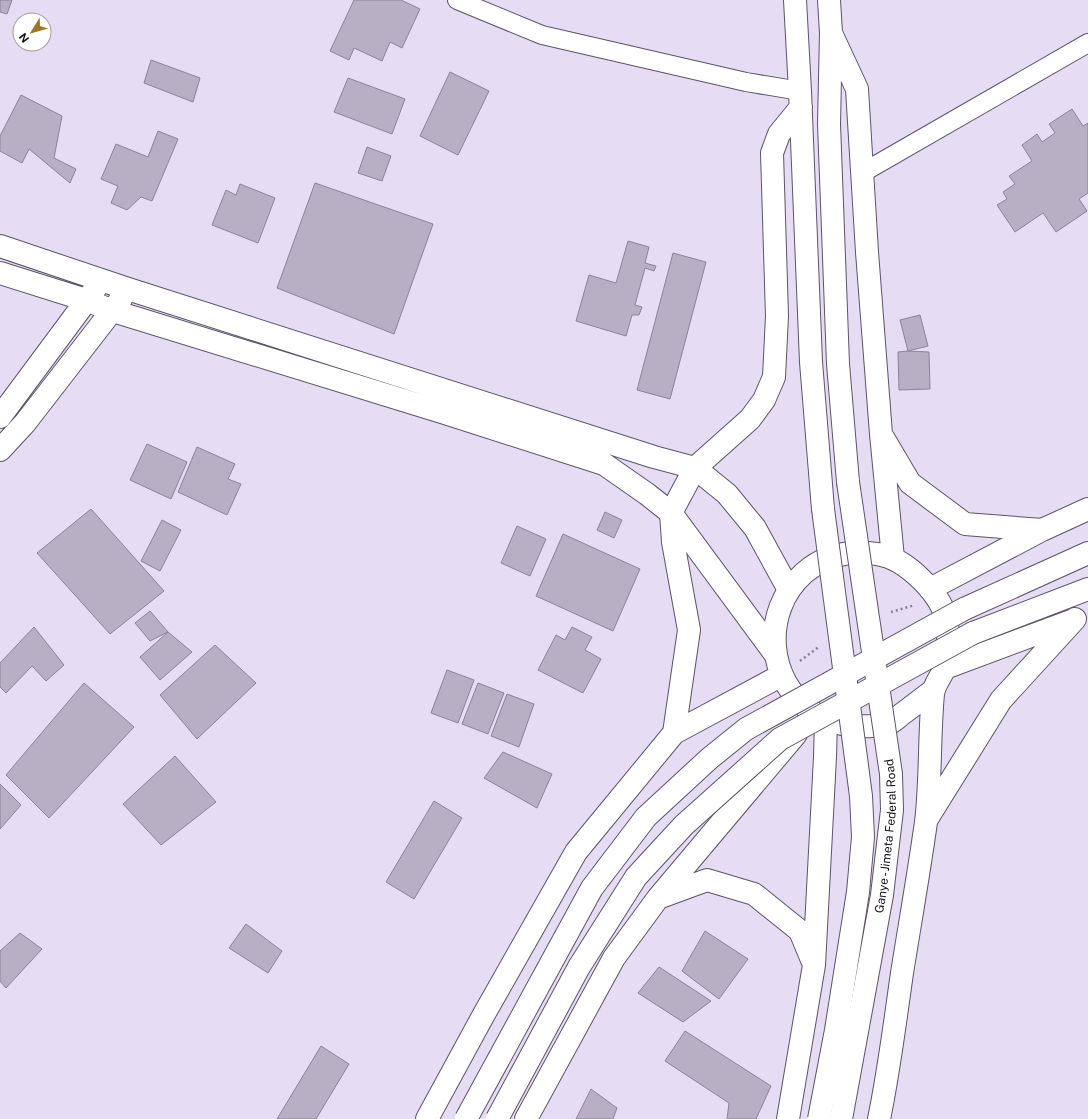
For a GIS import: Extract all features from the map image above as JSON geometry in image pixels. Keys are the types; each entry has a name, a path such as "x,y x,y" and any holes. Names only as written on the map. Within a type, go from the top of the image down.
{"main road":[{"name":"Ganye - Jimeta Federal Road","path":"795,0 811,362 823,509 861,796 863,837 858,892 836,1030 819,1119"},
{"name":"Ganye - Jimeta Federal Road","path":"829,0 831,33 829,124 838,364 848,482 891,774 892,810 882,895 841,1119"},
{"path":"831,33 858,89 867,252 881,434 893,558"},
{"path":"674,734 689,630 673,542 671,513 695,468 750,419 764,400 774,377 777,316 772,153 779,134 800,99"},
{"path":"0,246 128,289 695,468 727,494 755,528 789,590"},
{"path":"0,273 86,300 113,311 445,412 604,464 671,513 775,654"},
{"path":"0,417 102,280"},
{"path":"0,450 25,423 113,311 128,289"},
{"path":"881,434 910,483 965,524 1042,530"},
{"path":"930,589 1042,530 1088,509"},
{"path":"879,1119 926,822 934,690 945,668 949,644 947,620 938,598 930,589 913,572 893,558 883,555 861,552 837,555 817,564 804,573 789,590 779,610 774,631 775,654 782,675 790,690 800,702 819,716 857,727 889,723 934,690"},
{"path":"466,1119 592,888 646,817 710,758 746,729 964,609 1088,553"},
{"path":"497,1119 578,967 636,877 684,826 780,739 973,633 1088,589"},
{"path":"945,668 1081,616"},
{"path":"926,822 1001,700 1081,616"},
{"path":"427,1119 483,1016 576,852 674,734 782,675"},
{"path":"526,1119 614,958 658,898 819,716"},
{"path":"788,1119 814,965 825,756 819,716"},
{"path":"658,898 707,880 754,894 800,931 814,965"}],"street":[{"path":"457,0 542,35 746,82 800,99"},
{"path":"862,173 1088,43"}],"path":[{"path":"782,675 822,645"}],"building":[{"path":"0,0 12,0 7,14 0,12"},
{"path":"354,0 401,0 420,9 402,48 390,42 382,61 354,48 349,60 330,51"},
{"path":"151,60 200,78 193,102 144,83"},
{"path":"450,72 489,91 458,155 420,136"},
{"path":"348,78 405,99 392,134 334,112"},
{"path":"21,95 62,116 54,158 76,169 70,183 29,149 22,163 0,151 0,136"},
{"path":"1072,109 1083,126 1088,123 1088,193 1079,199 1087,211 1056,232 1043,213 1015,232 997,205 1007,199 1003,192 1015,184 1009,176 1032,161 1022,145 1037,134 1042,142 1055,133 1049,124"},
{"path":"158,131 178,139 152,201 141,197 127,210 111,203 118,186 101,179 116,144 148,157"},
{"path":"367,147 391,156 382,181 358,173"},
{"path":"315,183 433,224 394,334 277,288"},
{"path":"240,184 275,198 258,243 212,225 226,190 236,195"},
{"path":"628,241 649,247 645,263 656,266 654,271 645,268 635,305 642,307 639,315 632,315 626,336 576,321 589,275 616,283"},
{"path":"673,253 706,262 670,399 637,390"},
{"path":"920,315 928,346 908,351 900,320"},
{"path":"898,352 929,352 930,389 899,390"},
{"path":"147,444 187,462 171,499 130,480"},
{"path":"197,447 235,464 228,479 241,484 227,515 178,492"},
{"path":"91,509 164,591 110,634 37,553"},
{"path":"605,512 622,520 614,538 597,530"},
{"path":"162,520 181,530 160,571 141,561"},
{"path":"517,526 546,539 530,576 501,563"},
{"path":"563,534 640,569 613,631 536,596"},
{"path":"150,611 168,632 150,641 135,623"},
{"path":"34,627 64,665 46,681 32,666 6,693 0,687 0,663"},
{"path":"572,627 592,637 585,650 601,659 583,693 538,670 556,635 565,640"},
{"path":"168,632 192,652 160,680 140,657"},
{"path":"215,645 256,683 197,739 160,695"},
{"path":"447,670 474,680 458,723 431,713"},
{"path":"84,683 134,727 49,818 6,775"},
{"path":"478,683 504,693 488,734 462,724"},
{"path":"507,694 534,704 519,747 491,736"},
{"path":"503,752 552,774 537,808 484,778"},
{"path":"175,756 216,802 161,845 123,804"},
{"path":"0,784 21,805 0,829"},
{"path":"434,801 462,818 414,899 386,882"},
{"path":"246,924 282,951 268,973 229,948"},
{"path":"705,931 748,959 719,999 682,971"},
{"path":"20,933 42,949 6,988 0,981 0,951"},
{"path":"659,967 711,1001 683,1022 638,993"},
{"path":"685,1031 771,1086 756,1119 727,1119 729,1103 665,1061"},
{"path":"321,1046 349,1064 316,1119 277,1119"},
{"path":"591,1089 617,1108 613,1119 576,1119"}]}
